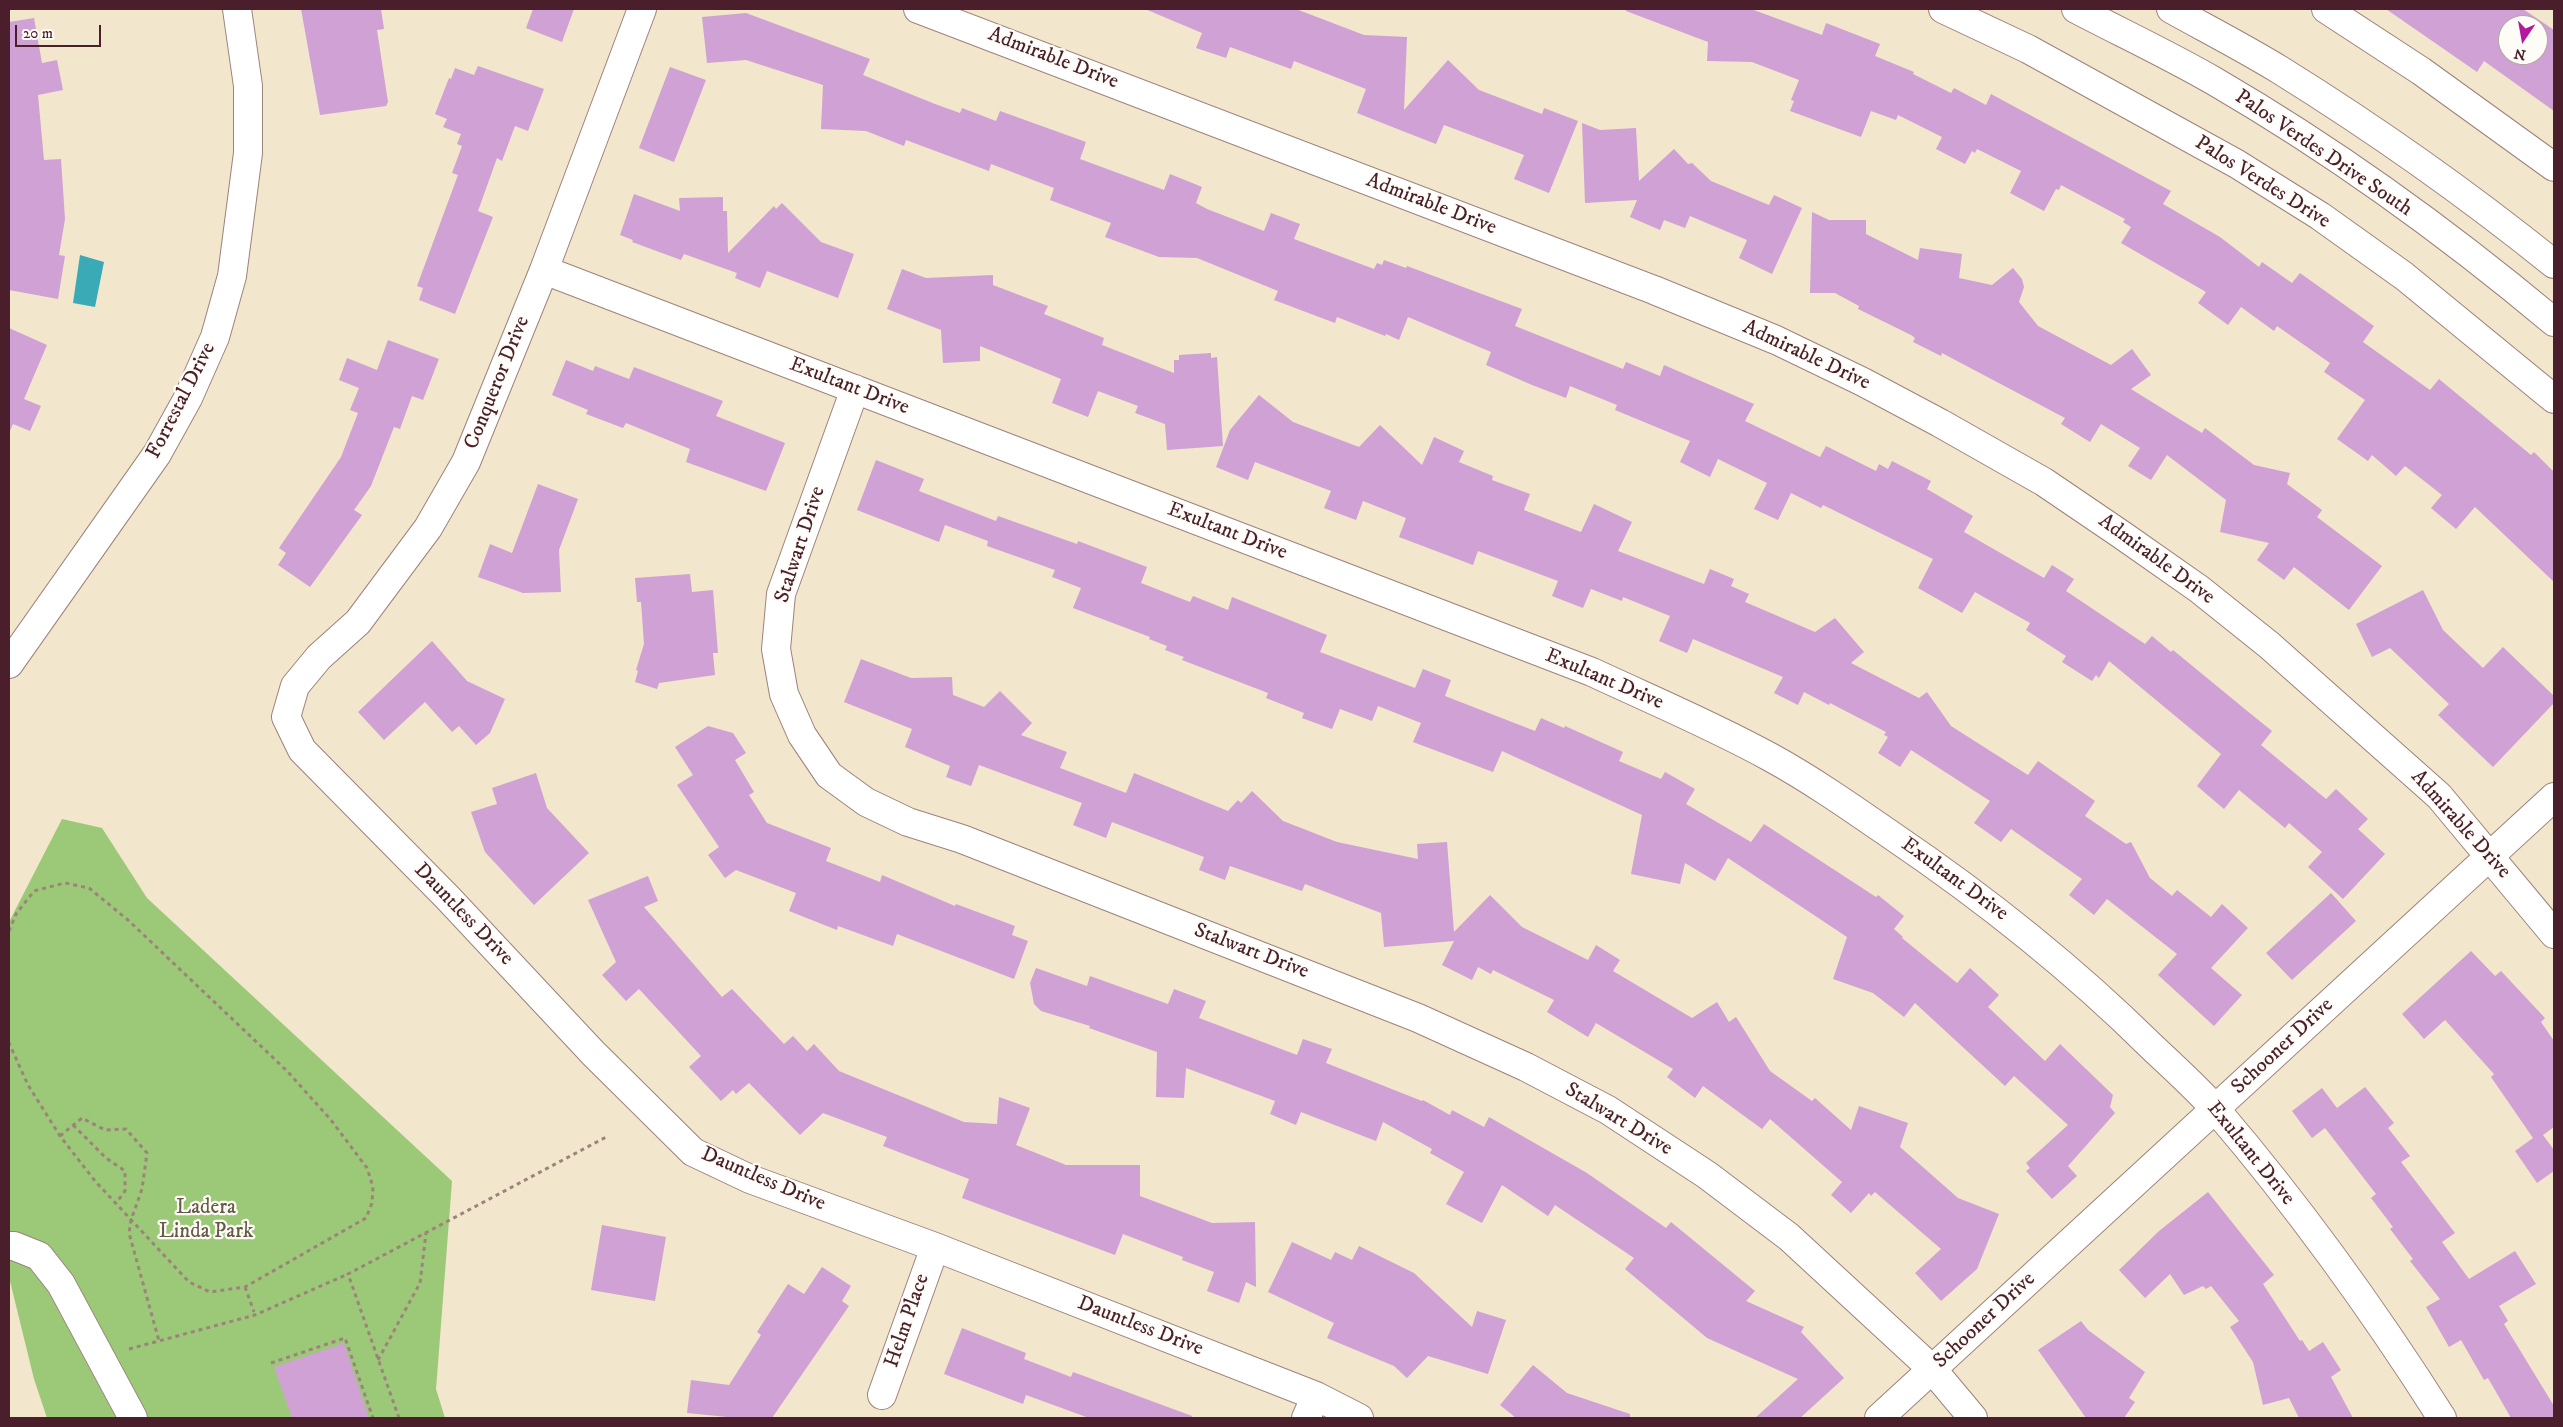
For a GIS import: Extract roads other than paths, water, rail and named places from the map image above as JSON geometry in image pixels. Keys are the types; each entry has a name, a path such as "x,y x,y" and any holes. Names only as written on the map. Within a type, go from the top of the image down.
{"street":[{"name":"Forrestal Drive","path":"9,664 157,454 188,398 215,337 232,276 248,153 248,86 237,9"},
{"name":"Conqueror Drive","path":"286,717 295,686 319,657 358,622 428,528 466,462 544,270 642,9"},
{"name":"Admirable Drive","path":"918,9 1654,290 1784,344 1863,382 1940,423 2044,482 2199,589 2310,680 2439,796 2554,934"},
{"name":"Palos Verdes Drive","path":"1942,9 2028,49 2228,159 2320,216 2404,276 2554,399"},
{"name":"Palos Verdes Drive South","path":"2076,9 2214,81 2288,128 2383,191 2554,322"},
{"name":"Palos Verdes Drive South","path":"2171,9 2279,70 2319,96 2491,215 2554,264"},
{"path":"2326,9 2421,71 2554,168"},
{"name":"Exultant Drive","path":"544,270 1592,672 1707,724 1771,758 1845,803 1966,886 2052,955 2116,1011 2215,1109 2303,1218 2367,1306 2442,1418"},
{"name":"Stalwart Drive","path":"855,389 780,594 776,649 784,694 802,735 829,775 866,802 908,822 962,839 1418,1018 1526,1067 1608,1110 1707,1175 1788,1237 1932,1369 1973,1418"},
{"name":"Dauntless Drive","path":"286,717 302,750 448,898 593,1053 693,1152 750,1179 935,1247 1311,1407 1359,1418"},
{"name":"Schooner Drive","path":"1879,1418 2554,797"},
{"path":"9,1246 14,1246 39,1256 60,1284 133,1418"},
{"name":"Helm Place","path":"882,1395 935,1247"}],"water":[{"path":"80,255 104,262 95,307 73,303"}],"park label":[{"name":"Ladera Linda Park","path":"206,1221"}]}
